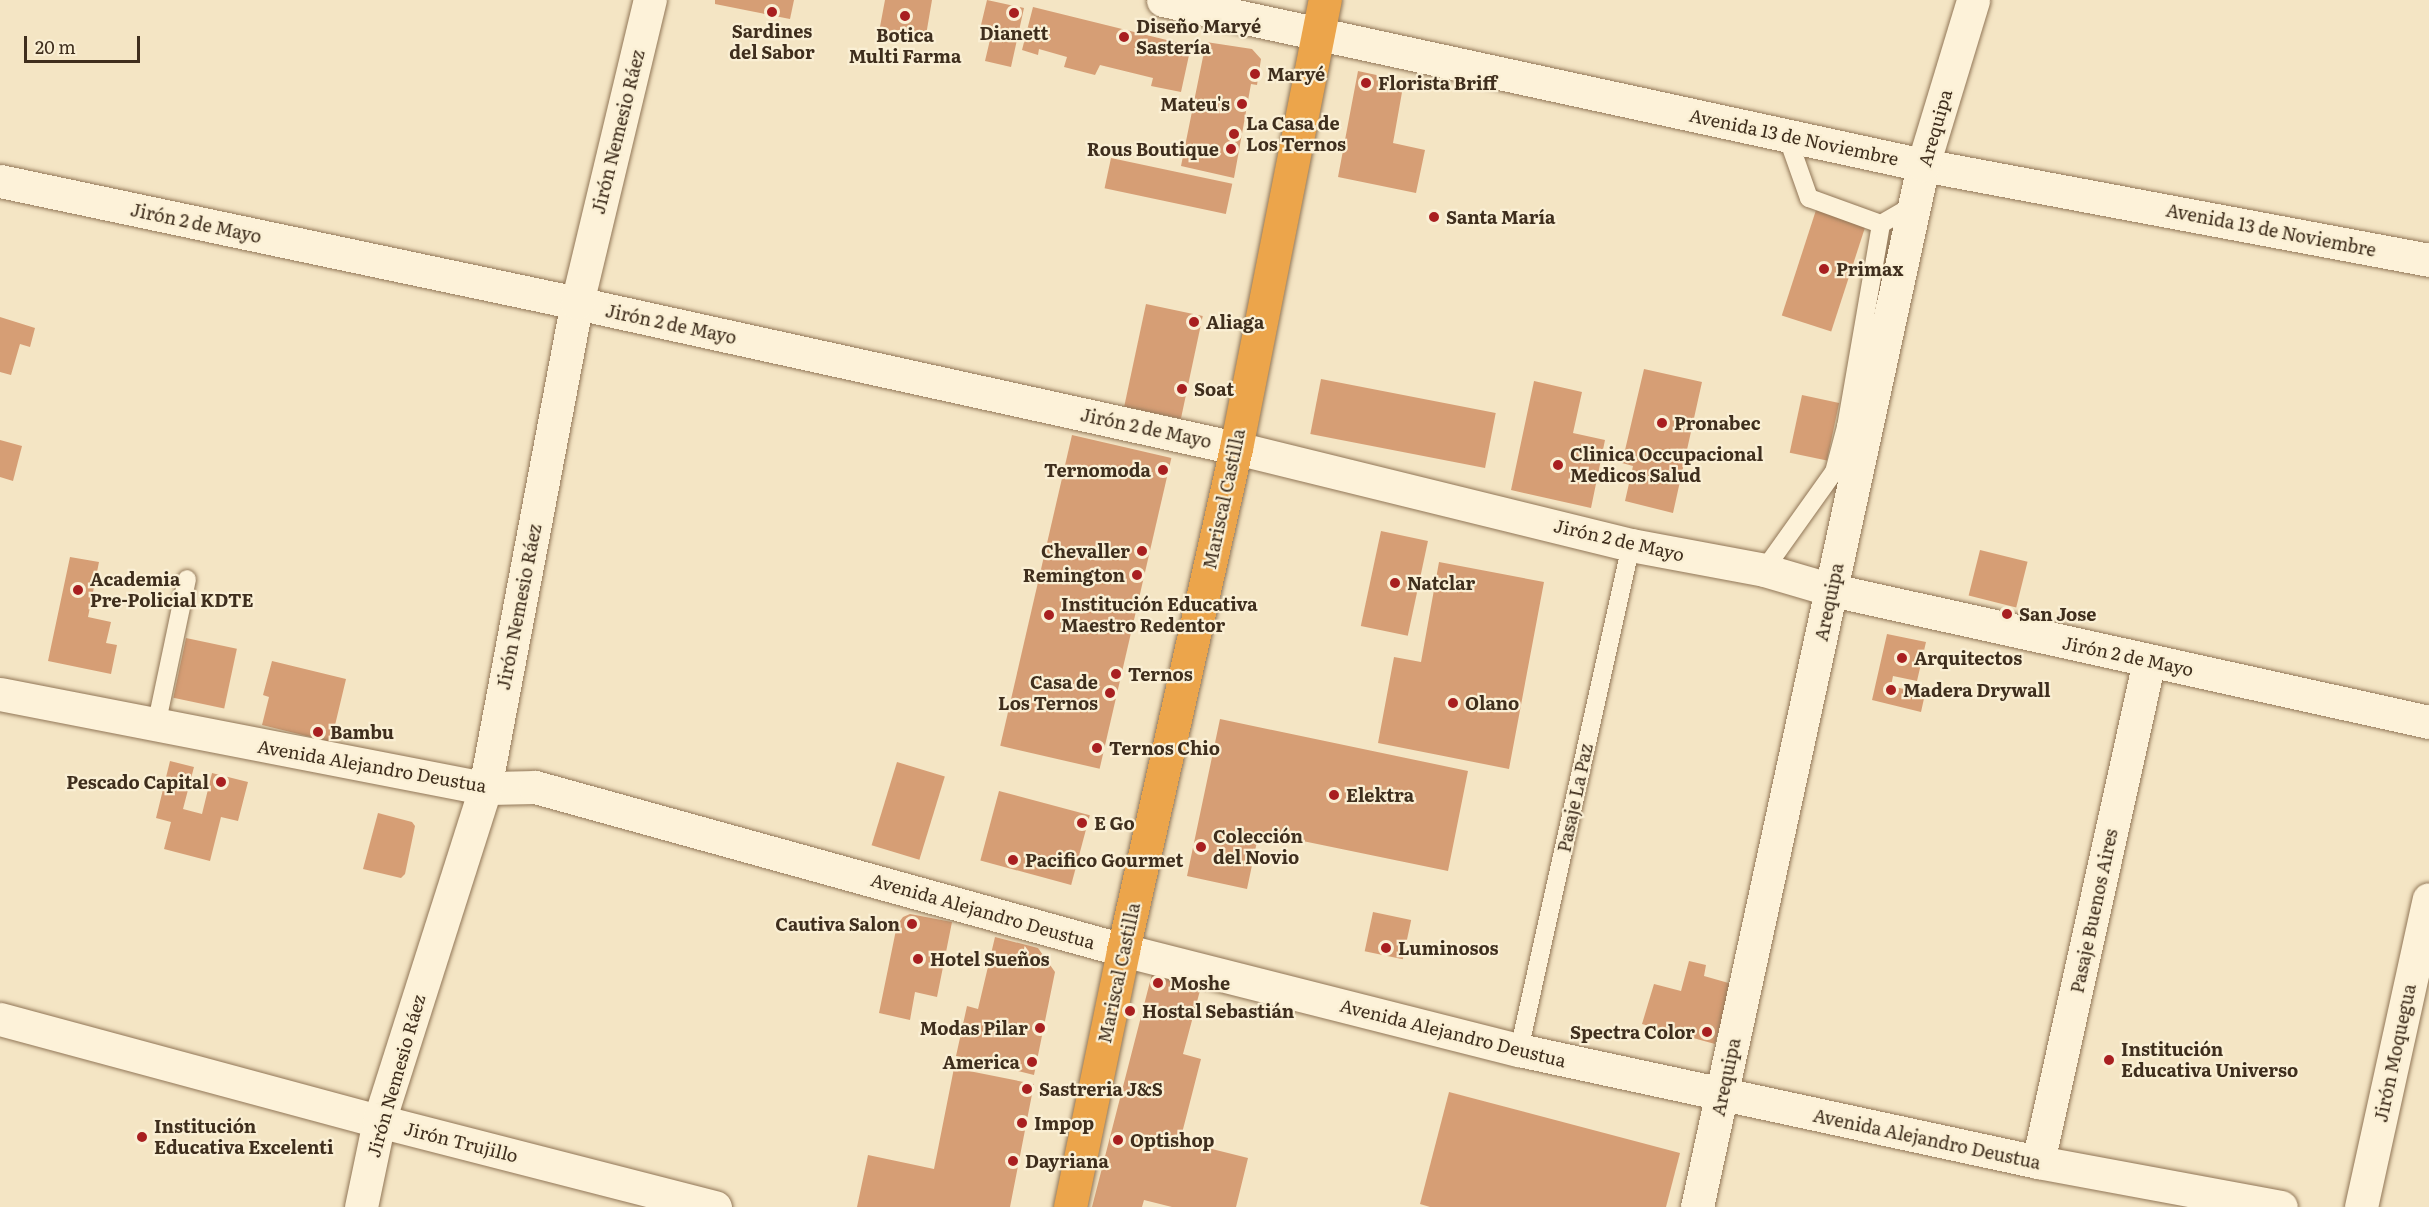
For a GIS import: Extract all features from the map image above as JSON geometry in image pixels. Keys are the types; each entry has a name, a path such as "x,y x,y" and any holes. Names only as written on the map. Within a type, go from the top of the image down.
{"highway":[{"name":"Mariscal Castilla","path":"1070,1207 1123,950 1236,448 1325,0"}],"street":[{"name":"Jirón Nemesio Ráez","path":"361,1207 379,1121 485,788 577,303 650,0"},
{"name":"Avenida 13 de Noviembre","path":"1162,0 1923,165 2429,260"},
{"name":"Arequipa","path":"1697,1207 1923,165 1973,0"},
{"name":"Jirón 2 de Mayo","path":"0,181 577,303 1236,448 1631,545 1764,570 1832,590 2429,722"},
{"name":"Pasaje Buenos Aires","path":"2038,1162 2149,661"},
{"name":"Avenida Alejandro Deustua","path":"0,694 485,788 535,787 1123,950 1519,1050 2038,1162 2281,1207"},
{"name":"Jirón Moquegua","path":"2361,1207 2429,899"},
{"name":"Jirón Trujillo","path":"0,1018 379,1121 715,1207"}],"lane":[{"path":"1787,136 1809,198 1881,224"},
{"path":"1764,570 1834,472 1846,427 1881,224 1915,204"},
{"path":"1846,427 1861,455"},
{"name":"Pasaje La Paz","path":"1519,1050 1631,545"},
{"path":"156,726 187,579"}],"building":[{"name":"Sardines del Sabor","path":"715,0 794,0 790,19 715,4"},
{"name":"Botica Multi Farma","path":"885,0 932,0 925,41 879,32"},
{"path":"987,0 1024,8 1011,67 985,61 993,27 981,25"},
{"path":"1033,7 1191,46 1181,92 1151,86 1153,78 1100,65 1095,75 1064,67 1067,57 1039,49 1038,55 1022,50"},
{"path":"1206,42 1252,49 1261,59 1257,85 1251,84 1234,178 1181,166"},
{"path":"1358,71 1404,81 1393,143 1425,150 1416,193 1338,177"},
{"path":"1111,158 1232,184 1226,214 1105,188"},
{"name":"Primax","path":"1817,207 1866,223 1831,331 1782,315"},
{"path":"1146,304 1203,316 1181,419 1124,407"},
{"path":"0,317 35,328 30,347 20,344 11,375 0,372"},
{"name":"Pronabec","path":"1644,369 1702,382 1673,513 1625,501 1633,466 1622,463"},
{"path":"1321,379 1496,413 1485,468 1310,434"},
{"name":"Clinica Occupacional Medicos Salud","path":"1534,381 1582,392 1573,433 1605,440 1591,508 1511,490"},
{"path":"1802,395 1839,403 1827,461 1790,453"},
{"path":"1072,435 1171,458 1100,769 1000,746"},
{"path":"0,440 22,446 13,481 0,477"},
{"name":"Natclar","path":"1381,531 1428,541 1408,636 1361,626"},
{"path":"1980,550 2028,562 2016,607 1969,596"},
{"name":"Academia Pre-Policial KDTE","path":"70,557 99,562 88,617 111,622 106,643 117,645 111,674 48,661"},
{"name":"Olano","path":"1439,562 1544,582 1509,769 1378,743 1394,657 1421,662"},
{"path":"1887,634 1926,642 1917,681 1893,676 1891,686 1925,694 1921,712 1872,700"},
{"path":"186,638 237,649 224,708 173,698"},
{"path":"272,661 346,679 331,742 262,725 269,697 263,695"},
{"name":"Elektra","path":"1220,719 1468,771 1448,871 1259,832 1247,889 1187,876"},
{"path":"170,761 194,767 183,809 202,814 212,773 248,782 238,821 221,817 210,861 164,849 171,822 156,818"},
{"path":"897,762 945,777 919,860 872,845"},
{"path":"999,791 1090,815 1071,885 980,861"},
{"path":"378,813 412,822 415,826 405,874 401,878 363,869"},
{"path":"1373,912 1411,920 1403,959 1365,951"},
{"name":"Hotel Sueños","path":"910,914 952,922 937,997 915,992 910,1020 879,1013 897,925 903,917"},
{"path":"995,937 1038,948 1055,972 1034,1075 956,1056 967,1006 978,1009"},
{"path":"1689,961 1706,965 1704,976 1732,984 1715,1044 1642,1024 1654,984 1681,991"},
{"path":"1153,970 1202,983 1183,1054 1201,1059 1180,1141 1248,1158 1236,1207 1172,1207 1144,1200 1142,1207 1092,1207"},
{"path":"954,1068 1034,1084 1010,1207 857,1207 868,1155 934,1169"},
{"path":"1449,1092 1680,1153 1666,1207 1430,1207 1420,1204"}],"place":[{"name":"Sardines del Sabor","path":"772,12"},
{"name":"Dianett","path":"1014,13"},
{"name":"Botica Multi Farma","path":"905,16"},
{"name":"Diseño Maryé Sastería","path":"1124,37"},
{"name":"Maryé","path":"1255,74"},
{"name":"Florista Briff","path":"1366,83"},
{"name":"Mateu's","path":"1242,104"},
{"name":"La Casa de Los Ternos","path":"1234,134"},
{"name":"Rous Boutique","path":"1231,149"},
{"name":"Santa María","path":"1434,217"},
{"name":"Primax","path":"1824,269"},
{"name":"Aliaga","path":"1194,322"},
{"name":"Soat","path":"1182,389"},
{"name":"Pronabec","path":"1662,423"},
{"name":"Clinica Occupacional Medicos Salud","path":"1558,465"},
{"name":"Ternomoda","path":"1163,470"},
{"name":"Chevaller","path":"1142,551"},
{"name":"Remington","path":"1137,575"},
{"name":"Natclar","path":"1395,583"},
{"name":"Academia Pre-Policial KDTE","path":"78,590"},
{"name":"San Jose","path":"2007,614"},
{"name":"Institución Educativa Maestro Redentor","path":"1049,615"},
{"name":"Arquitectos","path":"1902,658"},
{"name":"Ternos","path":"1116,674"},
{"name":"Madera Drywall","path":"1891,690"},
{"name":"Casa de Los Ternos","path":"1110,693"},
{"name":"Olano","path":"1453,703"},
{"name":"Bambu","path":"318,732"},
{"name":"Ternos Chio","path":"1097,748"},
{"name":"Pescado Capital","path":"221,782"},
{"name":"Elektra","path":"1334,795"},
{"name":"E Go","path":"1082,823"},
{"name":"Colección del Novio","path":"1201,847"},
{"name":"Pacifico Gourmet","path":"1013,860"},
{"name":"Cautiva Salon","path":"912,924"},
{"name":"Luminosos","path":"1386,948"},
{"name":"Hotel Sueños","path":"918,959"},
{"name":"Moshe","path":"1158,983"},
{"name":"Hostal Sebastián","path":"1130,1011"},
{"name":"Modas Pilar","path":"1040,1028"},
{"name":"Spectra Color","path":"1707,1032"},
{"name":"Institución Educativa Universo","path":"2109,1060"},
{"name":"America","path":"1032,1062"},
{"name":"Sastreria J&S","path":"1027,1089"},
{"name":"Impop","path":"1022,1123"},
{"name":"Institución Educativa Excelenti","path":"142,1137"},
{"name":"Optishop","path":"1118,1140"},
{"name":"Dayriana","path":"1013,1161"}]}
